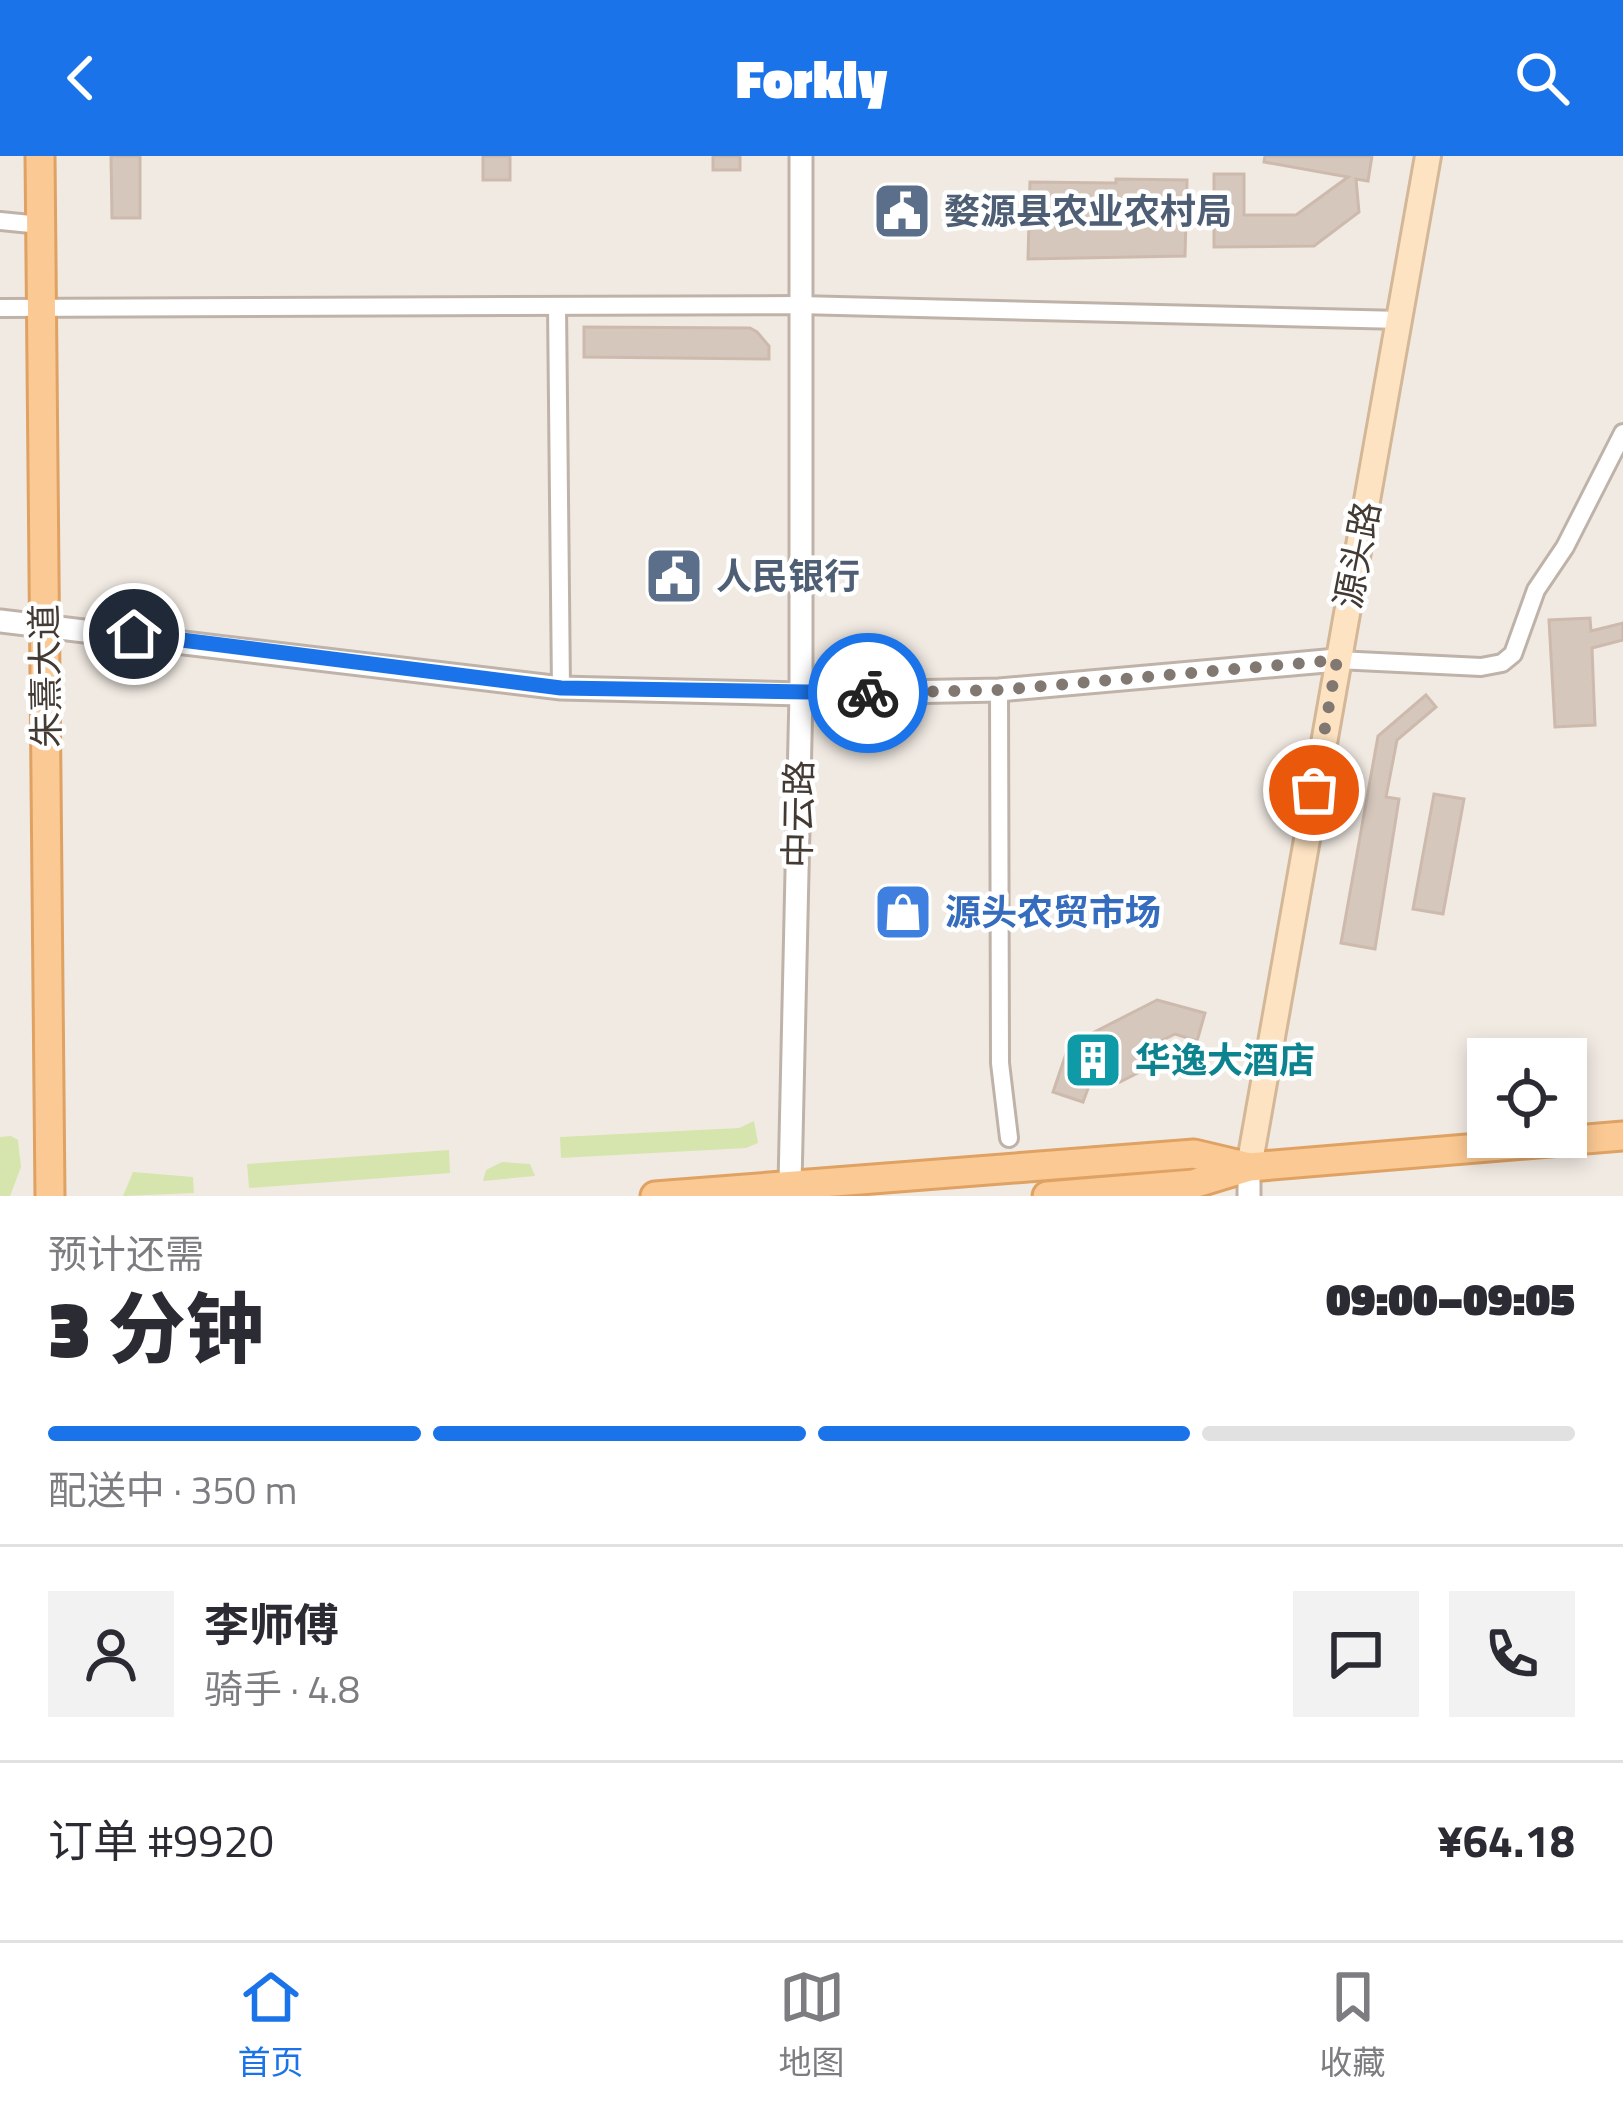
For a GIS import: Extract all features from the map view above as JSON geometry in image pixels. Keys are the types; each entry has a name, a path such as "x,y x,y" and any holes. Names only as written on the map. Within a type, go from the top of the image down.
{"main road":[{"name":"朱熹大道","path":"40,156 50,1196"},
{"name":"源头路","path":"1249,1167 1428,156"},
{"path":"1047,1196 1193,1184 1249,1167 1623,1136"},
{"path":"655,1196 1194,1154 1249,1167"}],"street":[{"name":"中云路","path":"790,1184 801,694 801,156"},
{"path":"0,220 41,225"},
{"path":"0,308 799,305 1401,320"},
{"path":"557,306 561,688"},
{"path":"0,620 561,688 801,694 999,690 1337,660 1480,667 1502,663 1513,654 1536,590 1565,547 1623,433"},
{"path":"999,690 1000,1063 1009,1138"},
{"path":"1249,1167 1249,1196"}],"green space":[{"path":"754,1121 758,1143 746,1148 561,1158 560,1137 739,1128"},
{"path":"0,1137 18,1140 21,1167 10,1196 0,1196"},
{"path":"449,1150 450,1173 249,1188 247,1164"},
{"path":"502,1162 530,1164 535,1176 483,1181 486,1170"},
{"path":"133,1172 193,1177 194,1193 123,1196"}],"building":[{"path":"111,156 140,156 140,218 112,218"},
{"path":"483,156 510,156 510,180 483,180"},
{"path":"713,156 740,156 740,170 713,170"},
{"path":"1265,156 1372,156 1368,181 1356,179 1359,212 1314,246 1214,247 1214,174 1244,174 1244,215 1296,215 1348,177 1264,162"},
{"path":"1116,179 1187,180 1185,256 1028,259 1030,182 1116,183"},
{"path":"584,327 750,328 769,346 769,359 584,357"},
{"path":"1590,618 1591,631 1623,623 1623,640 1592,648 1595,725 1555,727 1549,620"},
{"path":"1426,695 1436,707 1397,740 1386,797 1399,799 1375,949 1341,943 1378,736"},
{"path":"1434,794 1464,799 1443,914 1413,909"},
{"name":"华逸大酒店","path":"1157,1000 1205,1013 1197,1041 1175,1034 1153,1045 1161,1061 1120,1082 1112,1066 1093,1075 1083,1102 1053,1092 1069,1045"}],"way so far":[{"path":"868,693 999,690 1337,660 1314,790"}],"place":[{"name":"婺源县农业农村局","path":"902,211"},
{"name":"人民银行","path":"674,576"},
{"name":"源头农贸市场","path":"903,912"},
{"name":"华逸大酒店","path":"1093,1060"}],"route":[{"path":"134,634 561,688 868,693"}]}
